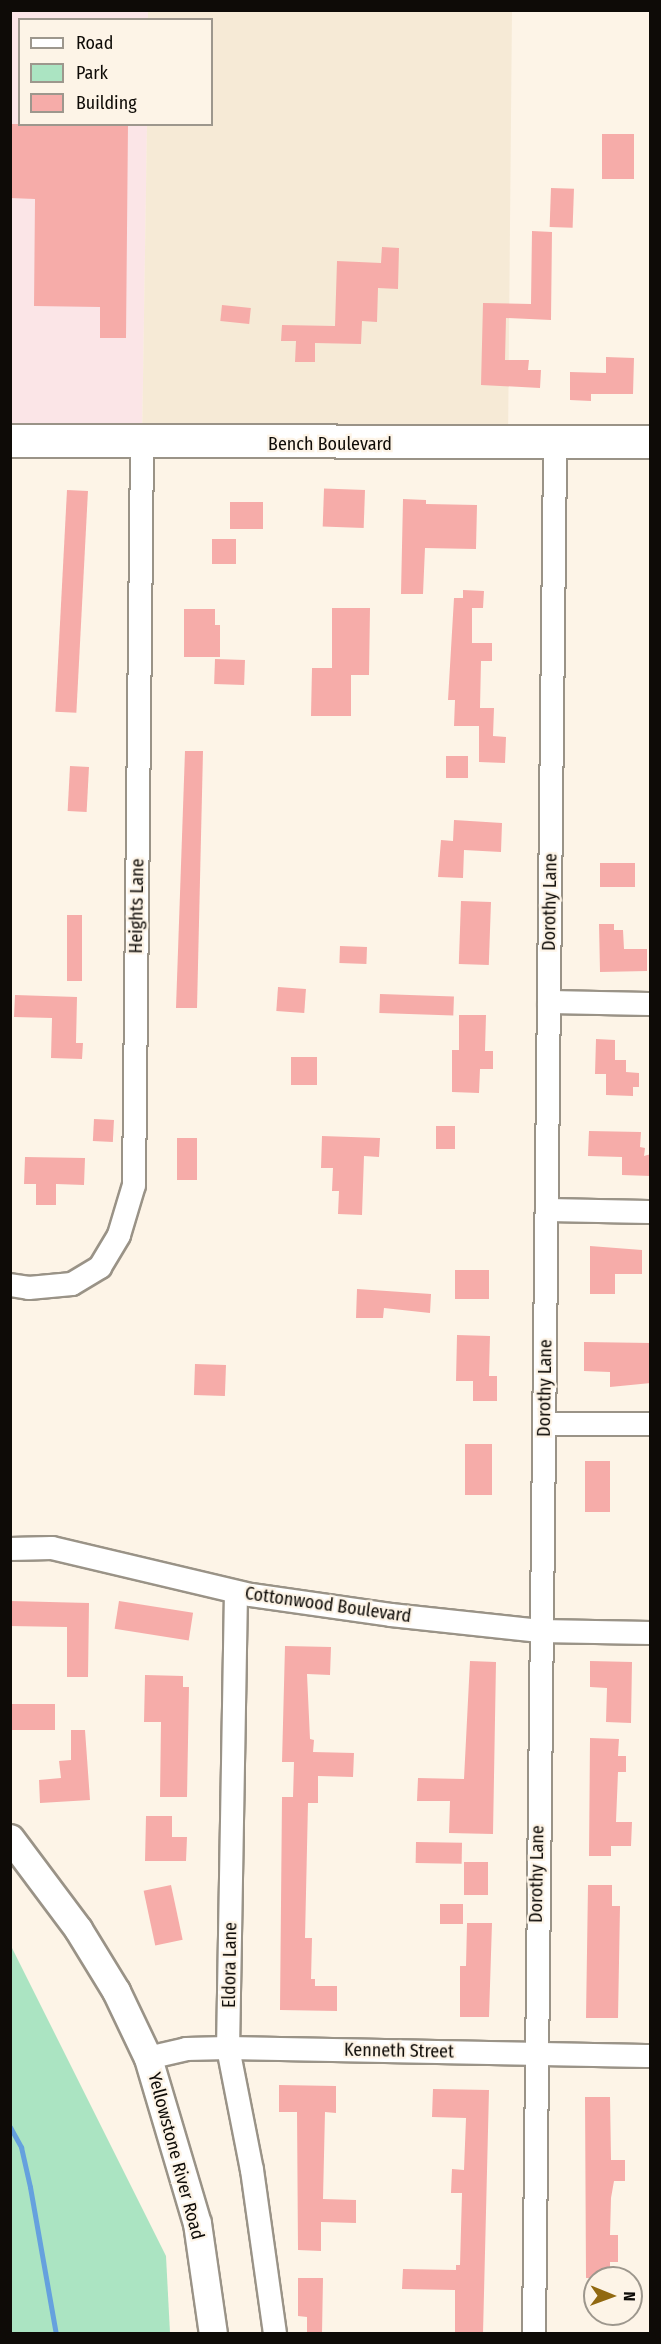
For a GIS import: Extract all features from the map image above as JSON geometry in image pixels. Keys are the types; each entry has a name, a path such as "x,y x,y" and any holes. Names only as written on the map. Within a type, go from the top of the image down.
{"main road":[{"name":"Bench Boulevard","path":"10,441 651,442"}],"street":[{"name":"Dorothy Lane","path":"534,2334 535,2055 545,1424 555,442"},
{"name":"Heights Lane","path":"10,1285 29,1288 72,1284 100,1267 120,1235 134,1185 142,443"},
{"path":"549,1002 651,1004"},
{"path":"547,1210 651,1212"},
{"path":"545,1424 651,1424"},
{"name":"Cottonwood Boulevard","path":"10,1548 52,1548 236,1592 540,1631 651,1633"},
{"name":"Eldora Lane","path":"236,1592 228,2048 254,2181 275,2334"},
{"name":"Yellowstone River Road","path":"10,1838 78,1929 116,1992 148,2058 197,2223 213,2334"},
{"name":"Kenneth Street","path":"148,2058 186,2049 228,2048 651,2056"}],"shaded area":[{"path":"11,11 148,11 148,18 18,18 18,126 147,126 142,443 11,441"},
{"path":"148,11 512,11 508,443 142,443 147,126 213,126 213,18 148,18"}],"green space":[{"path":"10,1944 166,2256 170,2333 11,2333"}],"building":[{"path":"10,124 18,124 18,126 128,126 126,338 100,338 100,307 34,306 35,199 10,198"},
{"path":"602,134 634,134 634,179 602,179"},
{"path":"551,188 574,189 573,228 550,227"},
{"path":"532,231 552,232 551,320 506,318 505,360 529,360 528,370 541,370 540,388 481,385 483,303 531,304"},
{"path":"382,247 399,248 398,289 378,288 377,322 362,321 361,344 315,343 315,362 295,362 296,341 281,341 282,325 335,326 337,261 381,263"},
{"path":"222,305 251,308 249,324 220,321"},
{"path":"606,357 634,358 633,394 591,394 591,401 570,400 570,372 606,373"},
{"path":"324,489 365,490 364,528 323,527"},
{"path":"67,490 88,491 76,713 55,712"},
{"path":"403,499 426,500 426,504 477,505 476,549 425,548 423,594 401,594"},
{"path":"230,502 263,502 263,529 230,529"},
{"path":"212,539 236,539 236,564 212,564"},
{"path":"463,590 484,591 483,608 472,608 472,643 492,643 492,661 481,661 480,708 494,708 493,736 506,737 505,763 479,762 479,726 454,726 455,700 448,700 454,598 463,598"},
{"path":"332,608 370,608 369,675 351,675 351,716 311,716 312,668 332,668"},
{"path":"184,609 215,609 215,625 220,625 220,657 184,657"},
{"path":"215,659 245,660 244,685 214,684"},
{"path":"185,751 203,751 197,1008 176,1008"},
{"path":"446,756 468,756 468,778 446,778"},
{"path":"70,766 89,767 87,812 68,811"},
{"path":"454,820 502,823 501,852 464,850 463,878 438,877 441,840 453,841"},
{"path":"600,863 635,863 635,887 600,887"},
{"path":"461,901 491,902 489,965 459,964"},
{"path":"67,915 82,915 82,981 67,981"},
{"path":"599,924 614,924 614,930 623,930 624,949 647,949 647,971 600,972"},
{"path":"340,946 367,947 366,964 339,963"},
{"path":"278,987 306,989 304,1013 276,1011"},
{"path":"380,994 454,997 453,1016 379,1013"},
{"path":"15,995 77,997 76,1043 83,1043 82,1059 51,1058 52,1018 14,1017"},
{"path":"459,1015 486,1015 485,1051 493,1051 493,1069 480,1069 479,1093 452,1092 452,1050 459,1050"},
{"path":"596,1039 615,1040 615,1060 626,1060 626,1072 639,1073 639,1087 633,1087 633,1096 606,1095 606,1074 595,1074"},
{"path":"291,1057 317,1057 317,1085 291,1085"},
{"path":"94,1119 114,1120 113,1142 93,1141"},
{"path":"436,1126 455,1126 455,1149 436,1149"},
{"path":"589,1131 641,1132 640,1147 645,1148 644,1156 651,1154 651,1176 622,1175 622,1157 588,1156"},
{"path":"322,1136 380,1138 379,1157 364,1156 362,1215 338,1214 339,1191 332,1191 333,1168 321,1168"},
{"path":"177,1138 197,1138 197,1180 177,1180"},
{"path":"25,1157 85,1158 84,1185 56,1184 56,1205 36,1205 36,1184 24,1184"},
{"path":"590,1246 642,1250 642,1274 615,1274 615,1294 590,1294"},
{"path":"455,1270 489,1270 489,1299 455,1299"},
{"path":"357,1289 431,1294 430,1313 384,1308 383,1318 356,1318"},
{"path":"457,1335 490,1336 489,1376 497,1376 497,1401 473,1401 473,1381 456,1381"},
{"path":"584,1342 651,1343 651,1383 610,1387 610,1372 584,1371"},
{"path":"195,1364 226,1365 225,1396 194,1395"},
{"path":"465,1444 492,1444 492,1495 465,1495"},
{"path":"585,1461 610,1461 610,1512 585,1512"},
{"path":"10,1601 89,1603 88,1677 67,1677 67,1627 10,1626"},
{"path":"119,1601 193,1613 189,1640 115,1629"},
{"path":"285,1646 331,1647 330,1675 307,1674 310,1739 314,1740 313,1752 354,1753 353,1777 318,1776 318,1803 308,1803 305,1938 312,1938 311,1979 315,1979 315,1986 337,1986 337,2011 280,2010 282,1797 293,1797 294,1762 282,1762"},
{"path":"470,1661 496,1662 493,1834 449,1833 450,1801 417,1801 418,1778 464,1779"},
{"path":"590,1661 632,1662 631,1723 606,1722 607,1688 590,1687"},
{"path":"145,1675 183,1676 183,1687 189,1687 187,1797 160,1797 161,1722 144,1722"},
{"path":"10,1704 55,1704 55,1730 10,1730"},
{"path":"71,1730 85,1730 90,1800 40,1803 39,1780 61,1778 59,1761 71,1760"},
{"path":"590,1738 619,1739 618,1756 626,1756 626,1772 618,1772 616,1822 632,1822 631,1846 611,1846 611,1856 589,1856"},
{"path":"146,1816 172,1816 172,1837 187,1837 186,1861 145,1861"},
{"path":"416,1842 462,1843 462,1864 416,1863"},
{"path":"464,1862 488,1862 488,1895 464,1895"},
{"path":"171,1885 183,1940 155,1946 144,1891"},
{"path":"588,1885 612,1885 612,1906 620,1906 618,2018 586,2018"},
{"path":"440,1904 463,1904 463,1924 440,1924"},
{"path":"467,1923 492,1923 489,2017 460,2017 460,1966 466,1966"},
{"path":"279,2085 336,2086 336,2113 325,2112 323,2199 356,2200 356,2223 321,2222 321,2251 298,2250 297,2112 279,2112"},
{"path":"433,2089 489,2090 483,2334 455,2334 455,2290 402,2289 403,2269 456,2270 456,2265 460,2265 462,2193 451,2193 452,2169 464,2170 466,2118 432,2117"},
{"path":"585,2097 610,2097 611,2160 625,2160 625,2181 614,2181 611,2198 610,2235 618,2235 618,2262 610,2262 610,2266 586,2266"},
{"path":"298,2278 323,2278 322,2334 307,2334 307,2317 298,2316"}],"waterway":[{"path":"10,2127 21,2147 30,2187 56,2334"}]}
